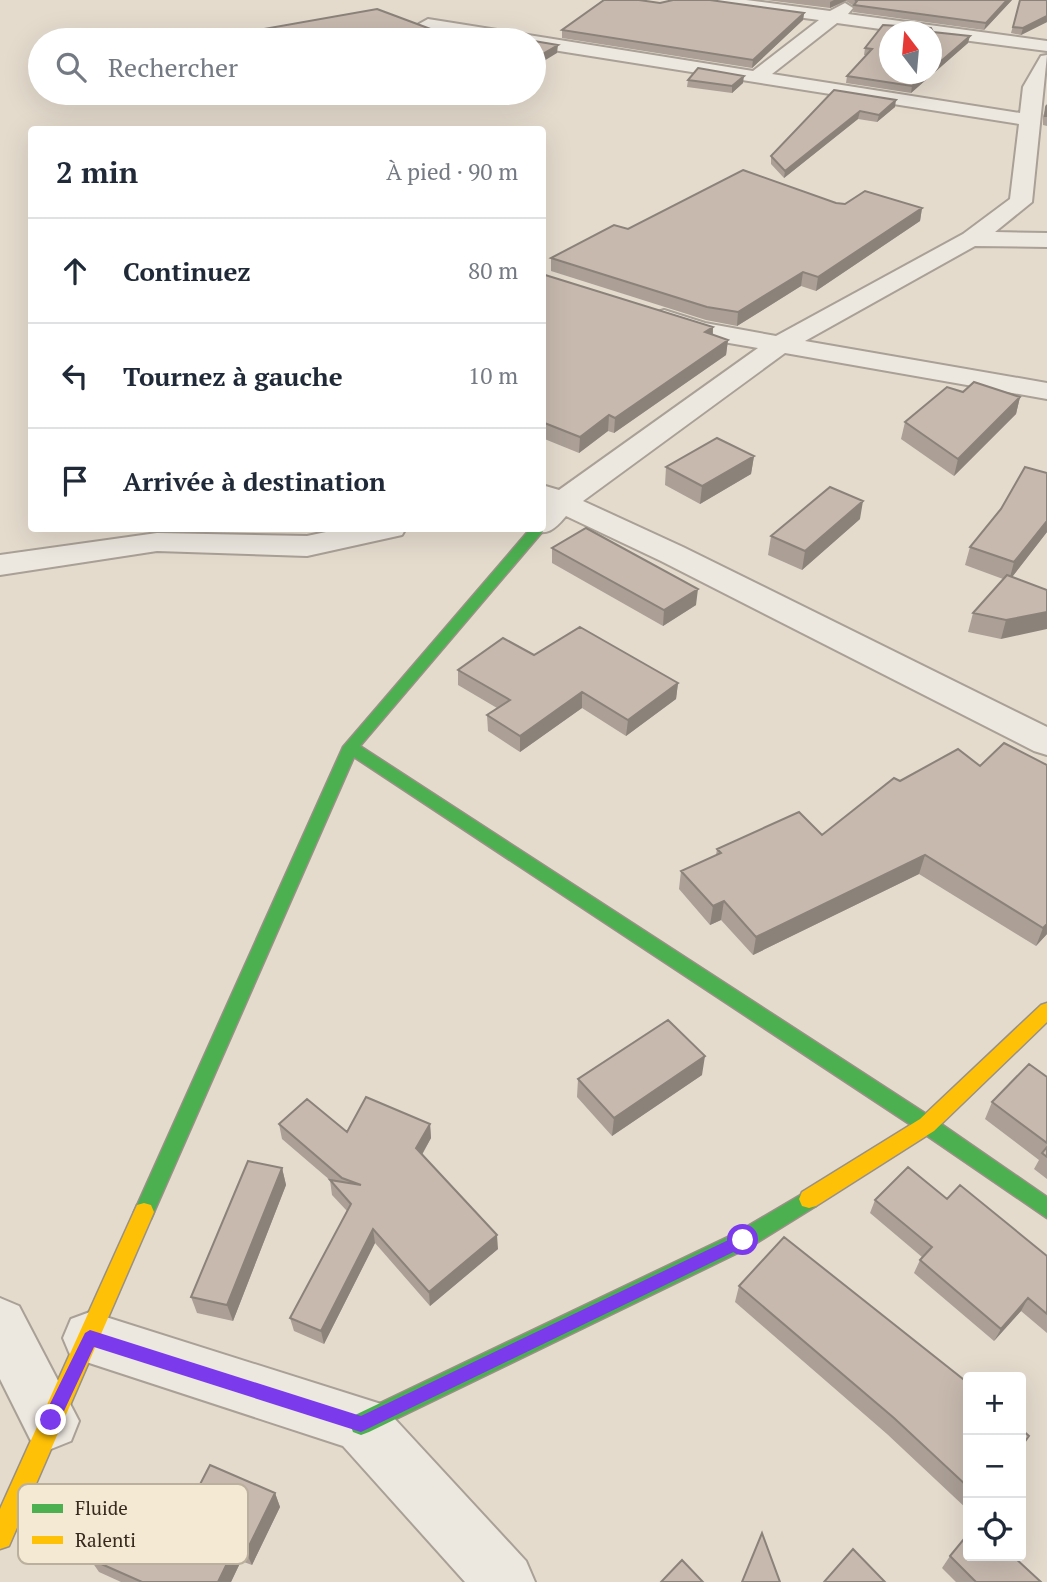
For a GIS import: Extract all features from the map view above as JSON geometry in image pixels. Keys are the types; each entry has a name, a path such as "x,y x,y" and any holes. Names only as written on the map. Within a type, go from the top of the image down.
{"street":[{"path":"709,0 1047,46"},
{"path":"758,76 854,0"},
{"path":"428,24 452,28"},
{"path":"546,43 1030,120"},
{"path":"546,512 782,343 971,239 1021,202 1033,87 1047,60"},
{"path":"971,239 1047,240"},
{"path":"635,308 700,330 1046,390"},
{"path":"546,512 672,554 1047,742"},
{"path":"0,565 157,542 307,546 372,532"},
{"path":"23,1484 351,747 529,532"},
{"path":"351,747 926,1125 1047,1209"},
{"path":"361,1424 743,1240 926,1125 1047,1010"},
{"path":"0,1324 51,1420"},
{"path":"90,1338 361,1424 505,1582"},
{"path":"0,1537 18,1496"}],"building":[{"path":"604,0 660,3 673,0 710,0 804,13 753,60 562,30"},
{"path":"855,0 1007,0 986,23 854,5 857,1"},
{"path":"1020,0 1047,0 1047,16 1023,28 1013,27"},
{"path":"377,9 428,28 270,28"},
{"path":"879,30 879,81 847,76 872,49 865,48"},
{"path":"942,33 970,36 942,60"},
{"path":"546,43 558,45 546,52"},
{"path":"698,68 744,76 732,86 688,80"},
{"path":"834,90 896,100 879,115 860,111 785,171 771,156"},
{"path":"743,170 836,203 845,204 865,191 922,208 818,277 803,272 738,312 707,307 551,258 614,225 628,229"},
{"path":"546,275 713,327 705,332 728,340 615,418 609,415 580,437 546,424"},
{"path":"974,382 1020,397 958,459 905,422 947,387 963,392"},
{"path":"717,438 754,456 702,486 666,467"},
{"path":"1025,467 1047,473 1047,521 1014,562 970,547 1001,509"},
{"path":"830,487 863,501 805,551 771,536"},
{"path":"586,528 698,589 664,610 552,548"},
{"path":"1007,575 1047,590 1047,612 1006,620 973,613"},
{"path":"580,627 678,683 628,720 582,692 520,736 487,715 510,700 458,670 503,638 534,655"},
{"path":"1004,743 1047,765 1047,924 1043,928 925,855 756,937 724,901 713,906 681,871 721,853 717,849 799,812 822,835 894,778 900,781 958,749 980,766"},
{"path":"668,1020 705,1056 614,1118 578,1079"},
{"path":"1029,1064 1047,1077 1047,1143 992,1102"},
{"path":"366,1097 430,1124 416,1148 497,1235 429,1292 373,1229 321,1331 290,1318 351,1204 330,1180 361,1185 342,1178 279,1124 307,1099 347,1132"},
{"path":"248,1161 282,1168 227,1305 191,1297"},
{"path":"908,1167 947,1199 960,1185 1047,1256 1047,1314 1028,1298 1001,1329 920,1260 932,1247 875,1200"},
{"path":"784,1237 963,1379 963,1482 894,1418 739,1286"},
{"path":"210,1465 275,1493 248,1548 248,1484 200,1484"},
{"path":"762,1533 780,1582 742,1582"},
{"path":"963,1540 963,1561 1018,1561 1041,1582 976,1582 950,1556"},
{"path":"853,1549 885,1582 824,1582"},
{"path":"682,1560 703,1582 661,1582"},
{"path":"101,1564 227,1564 218,1582 142,1582"}],"traffic: fast":[{"path":"144,1212 351,747 535,532"},
{"path":"351,747 927,1125 1047,1209"},
{"path":"361,1424 743,1240 809,1199"}],"traffic: slow":[{"path":"809,1199 927,1125 1047,1010"},
{"path":"23,1484 144,1212"},
{"path":"0,1537 18,1496"}],"route":[{"path":"51,1420 90,1338 361,1424 743,1240"}]}
